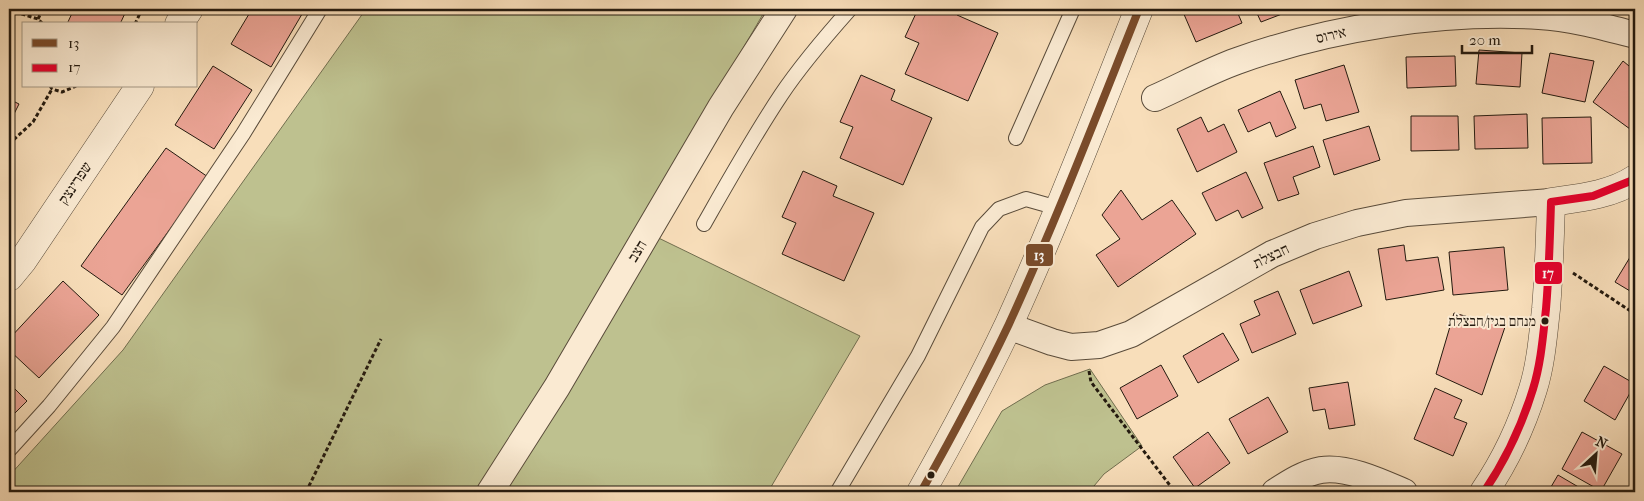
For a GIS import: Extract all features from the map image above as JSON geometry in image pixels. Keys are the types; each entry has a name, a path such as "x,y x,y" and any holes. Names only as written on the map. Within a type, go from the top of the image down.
{"street":[{"path":"180,22 189,9"},
{"name":"חצב","path":"490,492 557,387 721,107 784,9"},
{"path":"921,492 952,438 1008,326 1139,9"},
{"name":"אירוס","path":"1154,98 1237,61 1352,30 1411,20 1473,15 1540,16 1594,24 1635,35"},
{"name":"שפרינצק","path":"9,277 23,260 139,88"},
{"path":"1484,492 1497,472 1517,431 1533,389 1542,347 1550,257 1551,202 1593,196 1635,179"},
{"name":"חבצלת","path":"1008,326 1071,347 1099,345 1131,334 1272,254 1315,236 1358,222 1406,213 1551,202"},
{"path":"1275,492 1293,480 1321,470 1347,472 1373,478 1404,492"}],"lane":[{"path":"9,450 49,406 113,327 243,134 320,9"},
{"path":"704,224 739,162 782,94 828,34 850,9"},
{"path":"1016,138 1073,9"},
{"path":"838,491 918,356 982,227 999,209 1026,199 1058,208"}],"path":[{"path":"38,19 42,9"},
{"path":"136,22 142,9"},
{"path":"9,12 12,11 38,19 41,22"},
{"path":"9,144 33,122 51,88 62,92 71,88"},
{"path":"1550,257 1635,314"},
{"path":"306,492 381,339"},
{"path":"1085,346 1091,382 1175,492"}],"green space":[{"path":"366,9 766,9 638,228 860,336 768,492 9,492 9,476 123,350"},
{"path":"1090,369 1142,446 1104,474 1089,492 955,492 1002,411 1045,385"}],"building":[{"path":"74,9 127,9 121,22 68,22"},
{"path":"252,9 305,9 271,67 231,44"},
{"path":"918,9 960,9 957,15 998,33 968,101 905,74 919,43 905,37"},
{"path":"1190,9 1236,9 1242,23 1196,42 1183,12"},
{"path":"1255,9 1295,9 1261,22"},
{"path":"1479,50 1522,53 1520,87 1476,84"},
{"path":"1550,53 1594,61 1585,102 1542,93"},
{"path":"1455,56 1456,86 1407,88 1406,57"},
{"path":"1623,61 1635,71 1635,122 1630,129 1593,102"},
{"path":"1344,65 1359,112 1326,121 1321,104 1304,109 1295,80"},
{"path":"213,66 252,90 214,149 175,125"},
{"path":"861,75 895,90 891,100 932,118 903,185 840,158 853,127 840,122"},
{"path":"1280,91 1296,128 1276,137 1270,122 1248,132 1238,110"},
{"path":"9,99 19,104 9,124"},
{"path":"1527,114 1528,148 1475,149 1474,116"},
{"path":"1411,116 1458,116 1459,150 1411,151"},
{"path":"1201,117 1208,132 1224,124 1237,152 1197,172 1177,129"},
{"path":"1591,117 1592,163 1543,164 1542,118"},
{"path":"1369,126 1380,160 1334,175 1323,140"},
{"path":"1313,146 1320,167 1293,177 1299,194 1278,201 1264,163"},
{"path":"166,148 208,177 122,295 81,266"},
{"path":"803,171 837,186 833,196 874,213 844,281 782,254 796,223 782,217"},
{"path":"1246,172 1263,208 1242,218 1238,210 1216,221 1202,193"},
{"path":"1121,190 1142,220 1172,200 1196,234 1118,287 1096,255 1120,239 1102,215"},
{"path":"1404,245 1406,261 1438,257 1444,290 1386,300 1378,249"},
{"path":"1504,247 1508,290 1453,295 1449,252"},
{"path":"1635,249 1635,294 1615,282"},
{"path":"1349,271 1362,306 1313,324 1300,290"},
{"path":"63,281 99,315 39,378 9,350 9,339"},
{"path":"1278,291 1296,334 1252,353 1240,324 1260,315 1254,301"},
{"path":"1454,313 1505,327 1482,395 1436,374"},
{"path":"1223,333 1239,360 1198,383 1183,356"},
{"path":"1161,365 1178,396 1137,419 1120,388"},
{"path":"1604,366 1635,384 1615,420 1584,401"},
{"path":"1348,382 1355,425 1329,429 1325,409 1313,411 1309,388"},
{"path":"9,383 27,401 9,419"},
{"path":"1435,388 1462,400 1454,418 1467,423 1453,456 1414,439"},
{"path":"1268,397 1288,432 1248,454 1229,419"},
{"path":"1208,432 1230,463 1195,488 1173,457"},
{"path":"1582,432 1622,454 1601,491 1562,469"},
{"path":"1558,475 1587,492 1548,492"}],"transit line":[{"name":"13","path":"921,492 1009,324 1060,207 1139,9"},
{"name":"17","path":"1484,492 1499,468 1524,416 1536,379 1546,309 1551,202 1593,196 1633,180"}],"place":[{"name":"מנחם בגין/חבצלת","path":"1545,321"}]}
